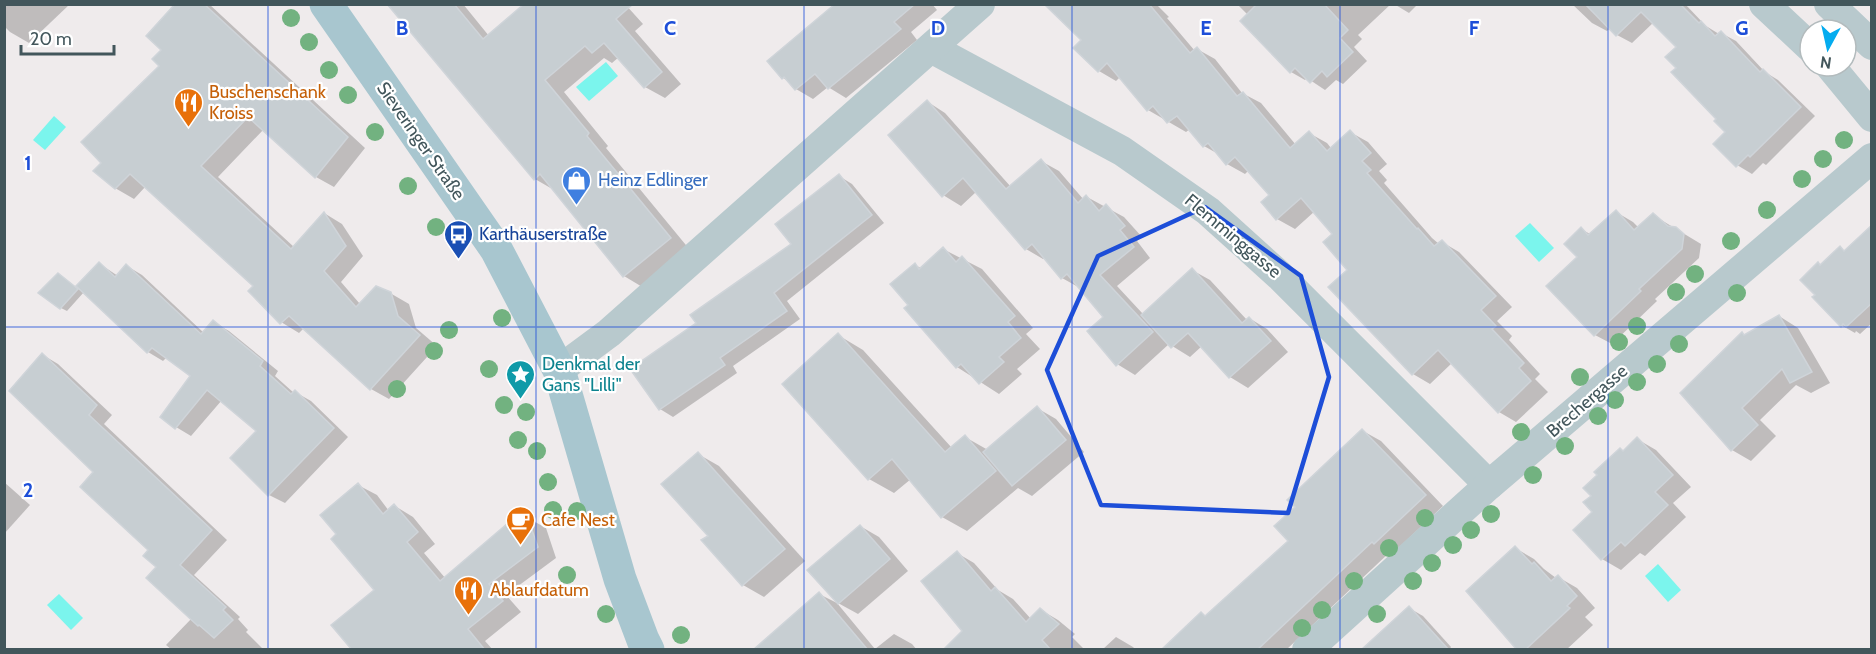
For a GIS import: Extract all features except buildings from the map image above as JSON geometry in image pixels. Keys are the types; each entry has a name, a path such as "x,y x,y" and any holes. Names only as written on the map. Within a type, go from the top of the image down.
{"main road":[{"name":"Sieveringer Straße","path":"326,4 495,249 559,370 620,579 648,650"}],"street":[{"path":"559,370 609,333 980,4"},
{"path":"1764,4 1798,36"},
{"path":"1829,4 1872,45"},
{"name":"Flemminggasse","path":"931,48 1122,151 1208,212 1280,276 1489,485"},
{"path":"1840,78 1872,117"},
{"name":"Brechergasse","path":"1307,650 1489,485 1872,158"}],"highlighted area":[{"path":"1205,207 1301,276 1329,377 1288,513 1101,505 1047,370 1098,256"}],"water":[{"path":"606,62 618,76 589,101 576,87"},
{"path":"54,116 66,127 45,150 33,140"},
{"path":"1530,223 1554,248 1539,262 1515,236"},
{"path":"1658,564 1681,590 1668,602 1645,576"},
{"path":"59,594 83,618 71,630 47,605"}],"place":[{"name":"Buschenschank Kroiss","path":"188,128"},
{"name":"Heinz Edlinger","path":"577,206"},
{"name":"Karthäuserstraße","path":"458,260"},
{"name":"Denkmal der Gans \"Lilli\"","path":"521,400"},
{"name":"Cafe Nest","path":"520,546"},
{"name":"Ablaufdatum","path":"469,616"}]}
